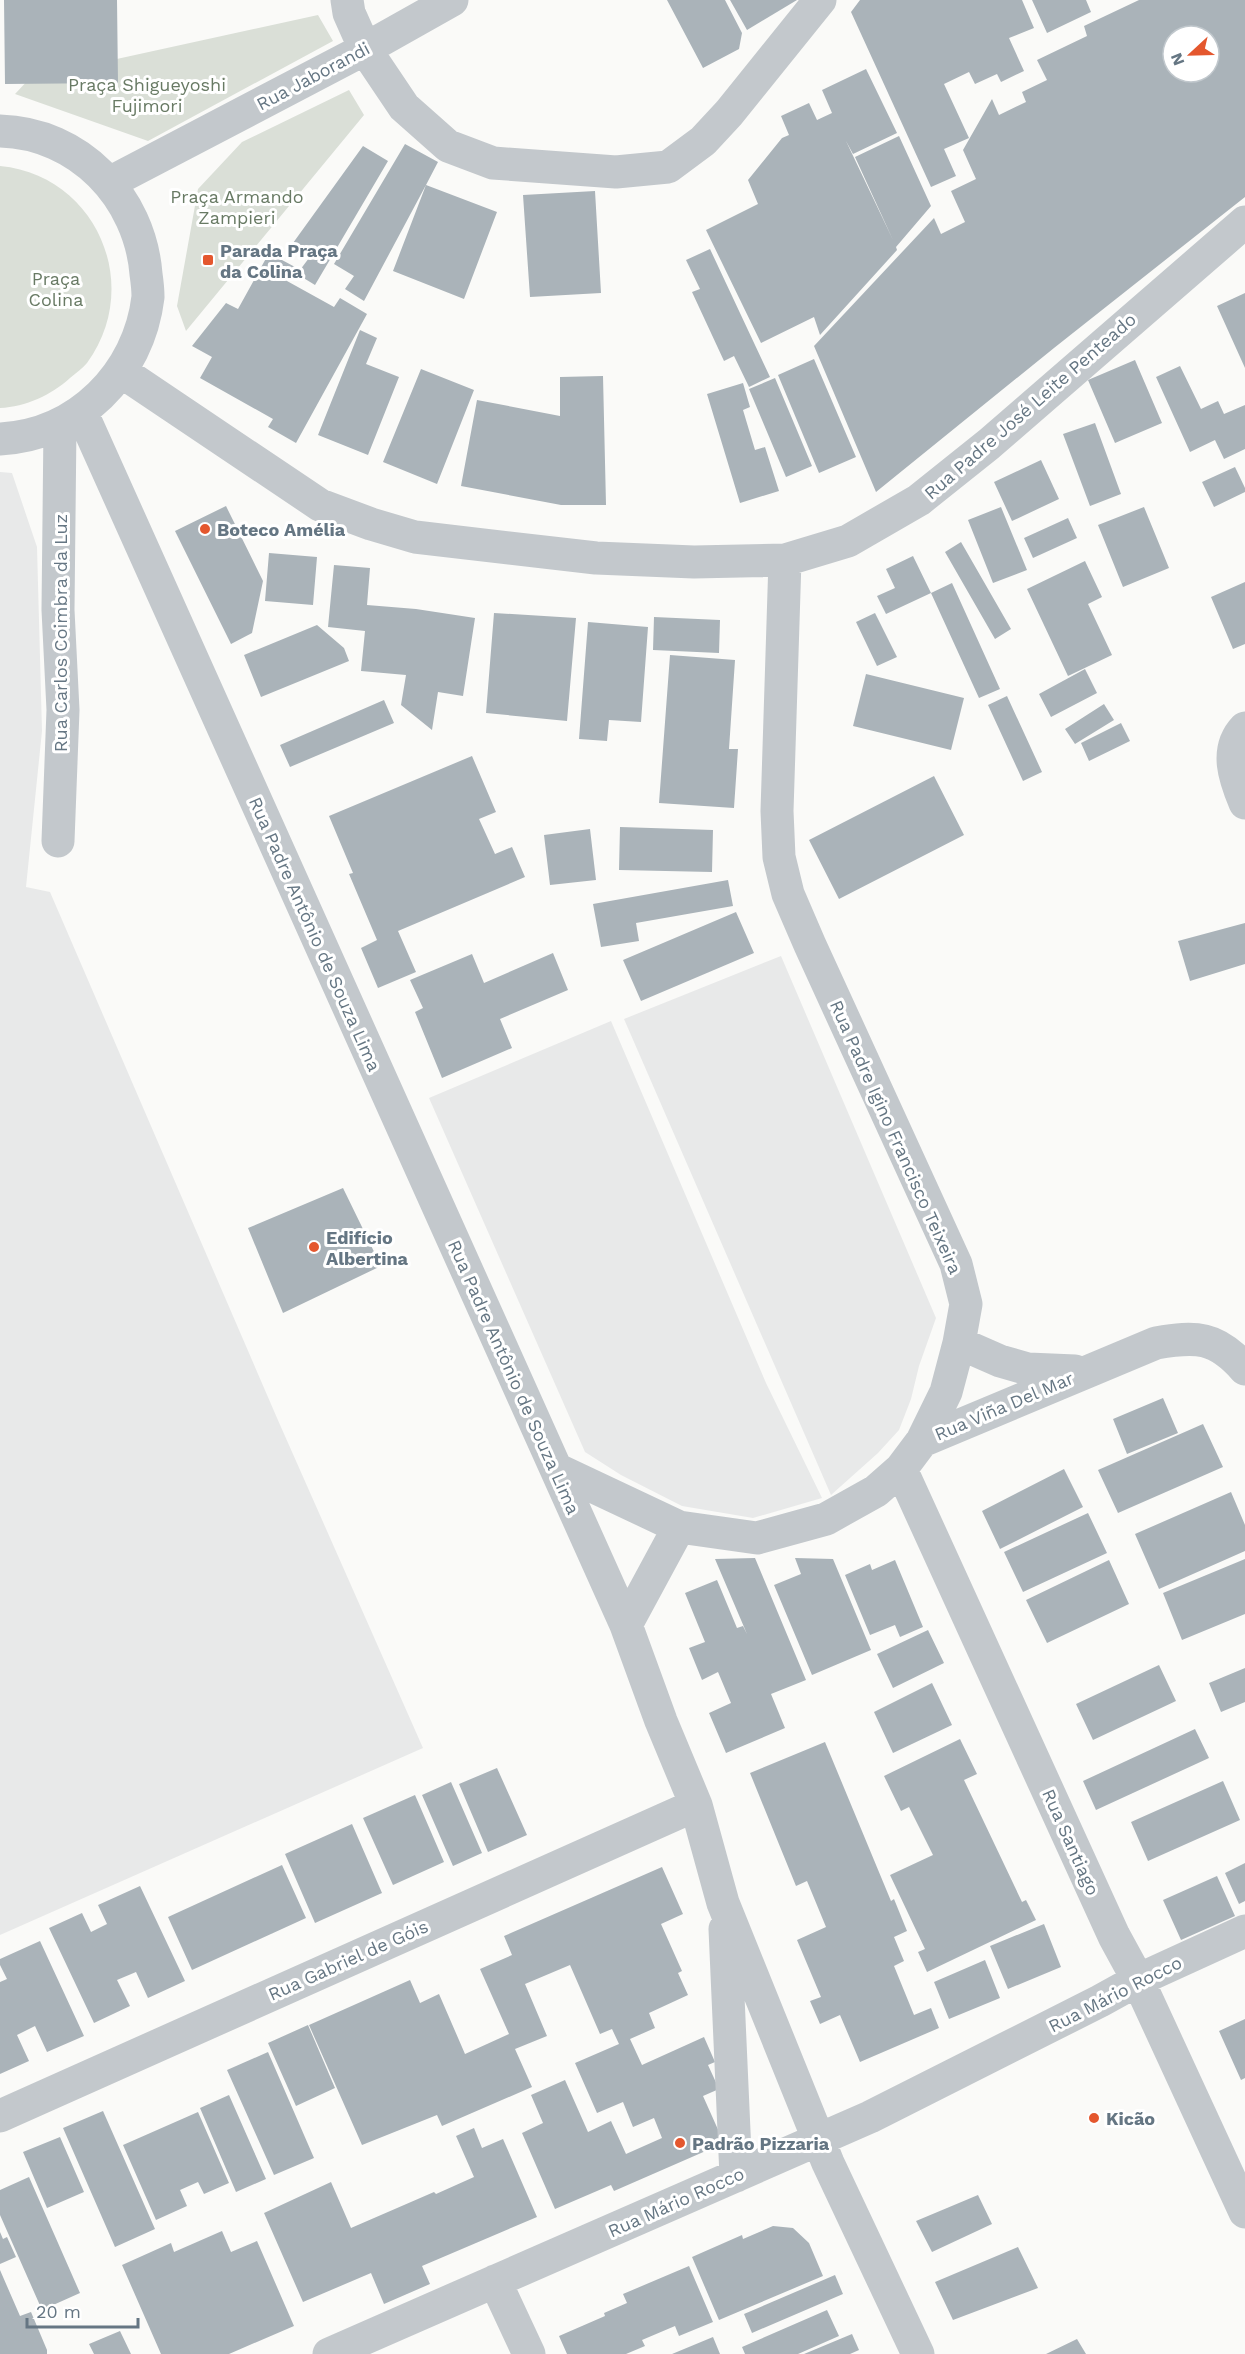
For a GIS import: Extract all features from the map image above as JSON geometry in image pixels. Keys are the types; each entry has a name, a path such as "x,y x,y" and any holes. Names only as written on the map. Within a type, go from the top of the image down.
{"street":[{"path":"347,0 349,13 365,49 404,107 448,146 493,163 616,171 668,167 703,141 729,113 820,0"},
{"name":"Rua Jaborandi","path":"109,183 365,49 452,0"},
{"path":"0,131 14,131 50,141 82,158 109,183 132,216 145,254 148,295 140,335 122,372 95,403 71,418 22,438 0,439"},
{"name":"Rua Padre José Leite Penteado","path":"122,372 320,505 415,537 596,558 694,562 785,560 848,541 919,501 1245,222"},
{"name":"Rua Carlos Coimbra da Luz","path":"58,842 63,710 58,610 71,418"},
{"name":"Rua Padre Antônio de Souza Lima","path":"71,418 626,1625 661,1720 696,1805 723,1903 828,2163 918,2354"},
{"name":"Rua Padre Igino Francisco Teixeira","path":"556,1469 679,1527 757,1538 826,1519 876,1491 901,1469 922,1441 946,1392 959,1343 966,1304 956,1264 810,945 788,894 779,857 777,811 785,560"},
{"path":"1241,732 1232,762 1245,803"},
{"name":"Rua Viña Del Mar","path":"922,1441 1156,1343 1186,1338 1210,1342 1233,1356 1245,1369"},
{"name":"Rua Viña Del Mar","path":"959,1343 1000,1361 1028,1370 1085,1371"},
{"name":"Rua Santiago","path":"901,1469 1114,1936 1138,1980 1245,2212"},
{"path":"626,1625 679,1527"},
{"name":"Rua Gabriel de Góis","path":"0,2116 696,1805"},
{"path":"723,1903 736,2176"},
{"name":"Rua Mário Rocco","path":"329,2354 870,2117 1138,1980 1245,1931"},
{"path":"495,2282 528,2354"}],"shaded area":[{"path":"0,472 12,473 37,547 42,731 26,887 50,892 277,1418 423,1748 0,1935"},
{"path":"781,956 936,1318 899,1430 878,1453 831,1495 624,1019"},
{"path":"611,1021 766,1383 822,1498 753,1518 682,1506 621,1475 585,1452 429,1098"}],"green space":[{"name":"Praça Shigueyoshi Fujimori","path":"318,15 333,41 148,141 15,94 30,78"},
{"name":"Praça Armando Zampieri","path":"349,90 364,115 186,331 177,306 198,189 242,142"},
{"name":"Praça Colina","path":"0,166 34,174 62,190 85,212 101,239 110,269 111,301 104,333 84,367 46,395 29,403 0,408"}],"building":[{"path":"4,0 117,0 118,83 5,84"},
{"path":"667,0 725,0 742,33 739,49 703,68"},
{"path":"730,0 797,0 747,30"},
{"path":"860,0 1022,0 1034,28 1009,38 1024,71 1001,82 997,74 975,84 969,72 944,84 969,138 944,149 956,176 931,187 851,12"},
{"path":"1032,0 1086,0 1091,12 1047,33"},
{"path":"1139,0 1245,0 1245,197 876,492 814,346 934,218 941,234 965,222 951,191 976,179 963,150 992,99 999,115 1026,102 1022,92 1047,80 1037,60 1087,36 1084,26"},
{"path":"866,69 897,133 853,154 846,141 893,240 855,157 899,136 931,206 896,247 897,250 820,335 814,317 761,343 706,230 758,204 748,180 782,138 789,135 781,116 809,103 817,120 832,113 822,90"},
{"path":"405,144 438,162 364,301 345,289 354,276 334,264"},
{"path":"363,146 388,161 315,285 297,274 312,254 293,243"},
{"path":"426,185 497,212 464,299 393,271"},
{"path":"595,191 601,293 530,297 523,195"},
{"path":"710,249 770,377 749,387 734,356 724,361 692,292 700,289 686,260"},
{"path":"269,253 295,267 287,281 334,307 340,298 367,314 296,443 268,427 273,419 200,378 212,357 192,346 226,303 238,309"},
{"path":"1245,293 1245,368 1217,306"},
{"path":"360,330 377,338 366,364 399,377 368,455 318,435"},
{"path":"814,359 856,457 819,473 778,375"},
{"path":"1135,360 1162,423 1115,443 1088,380"},
{"path":"1180,366 1201,409 1218,401 1224,414 1245,405 1245,449 1224,459 1215,440 1190,452 1156,377"},
{"path":"421,369 474,390 437,484 383,462"},
{"path":"603,376 606,505 561,505 461,486 477,400 560,416 560,377"},
{"path":"775,378 812,466 786,477 749,389"},
{"path":"743,383 750,407 743,410 755,450 765,447 779,491 740,503 707,394"},
{"path":"1095,423 1121,494 1090,506 1063,434"},
{"path":"1041,460 1059,499 1012,521 994,482"},
{"path":"1235,467 1245,492 1214,507 1202,482"},
{"path":"226,506 263,581 252,633 231,644 175,531"},
{"path":"1001,507 1027,570 993,583 968,520"},
{"path":"1144,507 1169,568 1123,587 1098,525"},
{"path":"1068,518 1077,538 1033,558 1024,538"},
{"path":"961,542 1011,629 995,639 945,552"},
{"path":"269,553 317,557 313,605 265,601"},
{"path":"913,556 931,593 886,614 877,596 895,588 886,569"},
{"path":"1085,561 1102,597 1088,604 1112,655 1068,676 1027,589"},
{"path":"334,565 370,568 367,605 416,609 475,618 463,696 438,692 432,730 401,705 406,675 361,671 365,631 328,627"},
{"path":"1245,582 1245,644 1233,649 1211,597"},
{"path":"952,583 1000,689 979,698 931,593"},
{"path":"494,613 576,618 567,721 486,713"},
{"path":"875,613 897,657 877,666 856,622"},
{"path":"654,617 720,620 719,653 653,650"},
{"path":"588,622 648,627 641,722 609,720 607,741 579,739"},
{"path":"317,625 344,648 349,661 261,697 244,655"},
{"path":"670,655 735,660 729,749 738,749 734,808 659,803"},
{"path":"1085,669 1097,693 1051,717 1039,694"},
{"path":"866,674 964,698 951,750 853,726"},
{"path":"1007,696 1042,772 1023,781 988,705"},
{"path":"384,700 394,723 290,767 280,745"},
{"path":"1104,704 1114,720 1075,744 1065,729"},
{"path":"1121,723 1130,741 1089,761 1081,743"},
{"path":"472,756 496,812 479,819 495,854 512,847 525,877 398,931 416,972 378,988 361,948 377,940 349,874 353,873 329,816"},
{"path":"934,776 964,835 839,899 809,840"},
{"path":"620,827 713,830 712,872 619,870"},
{"path":"590,829 596,880 550,885 544,835"},
{"path":"728,880 733,906 636,923 639,941 601,947 593,904"},
{"path":"736,912 754,953 641,1001 623,960"},
{"path":"1245,923 1245,964 1190,981 1178,941"},
{"path":"553,953 568,990 500,1019 512,1048 442,1078 415,1012 423,1008 410,980 472,954 484,983"},
{"name":"Edifício Albertina","path":"343,1188 381,1266 283,1313 248,1228"},
{"path":"1163,1398 1178,1433 1127,1454 1113,1419"},
{"path":"1203,1424 1223,1467 1118,1513 1098,1470"},
{"path":"1064,1469 1083,1507 1000,1549 982,1511"},
{"path":"1231,1492 1245,1525 1245,1551 1159,1589 1135,1534"},
{"path":"1088,1513 1107,1553 1023,1592 1004,1552"},
{"path":"755,1558 806,1680 771,1694 785,1728 726,1753 709,1713 731,1703 718,1672 702,1680 689,1648 705,1642 685,1593 717,1580 737,1628 743,1626 747,1634 715,1559"},
{"path":"795,1558 833,1559 871,1650 812,1675 774,1585 801,1574"},
{"path":"1245,1559 1245,1614 1182,1640 1163,1593"},
{"path":"895,1560 923,1627 900,1637 895,1625 870,1635 845,1575 870,1564 872,1570"},
{"path":"1109,1560 1129,1604 1047,1643 1026,1600"},
{"path":"928,1630 944,1663 893,1688 877,1654"},
{"path":"1159,1665 1176,1701 1093,1740 1076,1704"},
{"path":"1245,1668 1245,1702 1221,1712 1209,1683"},
{"path":"932,1683 952,1725 893,1753 874,1712"},
{"path":"1195,1729 1209,1758 1096,1810 1083,1781"},
{"path":"960,1739 977,1774 964,1780 1022,1902 1026,1900 1036,1920 927,1972 918,1952 925,1949 890,1875 933,1855 909,1807 901,1811 884,1776"},
{"path":"825,1742 891,1901 894,1899 907,1931 894,1937 904,1961 894,1966 914,2015 931,2008 939,2028 860,2062 840,2015 820,2024 810,2001 821,1997 797,1940 826,1927 807,1881 796,1886 750,1773"},
{"path":"497,1768 527,1835 488,1852 459,1784"},
{"path":"1223,1781 1240,1820 1148,1861 1131,1822"},
{"path":"451,1782 482,1853 453,1866 422,1795"},
{"path":"415,1795 444,1862 393,1885 363,1818"},
{"path":"352,1824 382,1893 315,1923 285,1854"},
{"path":"1245,1863 1245,1901 1239,1904 1225,1873"},
{"path":"282,1865 306,1918 192,1970 168,1917"},
{"path":"662,1867 683,1914 661,1924 682,1971 678,1973 688,1995 649,2013 655,2028 630,2039 642,2065 704,2037 715,2062 708,2065 719,2089 703,2096 724,2143 614,2191 611,2185 555,2209 522,2133 543,2123 531,2095 565,2080 588,2132 611,2121 626,2154 662,2138 654,2118 633,2127 623,2102 597,2113 575,2063 619,2044 612,2029 600,2034 570,1965 525,1984 547,2036 515,2049 532,2087 442,2126 437,2115 362,2145 309,2025 410,1980 420,2003 439,1994 465,2054 509,2034 480,1969 512,1955 504,1936"},
{"path":"1217,1876 1235,1916 1181,1940 1163,1900"},
{"path":"140,1886 185,1981 148,1998 136,1972 117,1980 130,2006 94,2023 49,1928 82,1913 91,1932 107,1924 98,1905"},
{"path":"1044,1924 1061,1967 1008,1989 990,1946"},
{"path":"40,1941 84,2036 47,2052 35,2026 17,2035 29,2061 0,2074 0,1982 7,1979 0,1965 0,1959"},
{"path":"985,1960 1000,1998 949,2019 934,1982"},
{"path":"1245,2019 1245,2078 1241,2080 1219,2031"},
{"path":"308,2025 335,2088 296,2106 268,2043"},
{"path":"268,2052 314,2158 274,2175 227,2070"},
{"path":"229,2095 266,2179 236,2192 200,2108"},
{"path":"103,2111 155,2229 115,2247 63,2128"},
{"path":"198,2112 229,2183 204,2194 198,2182 180,2190 187,2206 156,2220 123,2145"},
{"path":"474,2128 482,2148 503,2139 537,2217 422,2266 430,2284 384,2304 371,2273 303,2302 264,2213 331,2182 351,2228 434,2192 436,2194 474,2177 456,2136"},
{"path":"60,2137 84,2192 47,2208 23,2152"},
{"path":"29,2177 80,2293 42,2310 0,2215 0,2190"},
{"path":"978,2195 992,2224 932,2252 916,2221"},
{"path":"773,2226 793,2228 809,2243 823,2276 719,2320 692,2257 742,2235 743,2239"},
{"path":"222,2231 231,2252 257,2241 294,2326 229,2354 161,2354 122,2265 171,2243 174,2252"},
{"path":"0,2232 3,2239 7,2237 16,2257 0,2264"},
{"path":"1018,2247 1038,2288 953,2320 935,2282"},
{"path":"689,2266 713,2322 679,2336 675,2326 642,2340 645,2346 626,2354 567,2354 559,2336 605,2316 604,2313 627,2303 623,2294"},
{"path":"0,2270 20,2316 31,2312 47,2354 0,2354"},
{"path":"835,2275 843,2294 752,2333 744,2314"},
{"path":"827,2310 839,2336 798,2354 745,2354 742,2347"},
{"path":"120,2331 131,2354 94,2354 89,2344"},
{"path":"852,2334 859,2350 850,2354 804,2354"},
{"path":"713,2337 720,2354 672,2354"},
{"path":"1077,2339 1086,2354 1046,2354"}],"place":[{"name":"Parada Praça da Colina","path":"208,260"},
{"name":"Boteco Amélia","path":"205,529"},
{"name":"Edifício Albertina","path":"314,1247"},
{"name":"Kicão","path":"1094,2118"},
{"name":"Padrão Pizzaria","path":"680,2143"}]}
